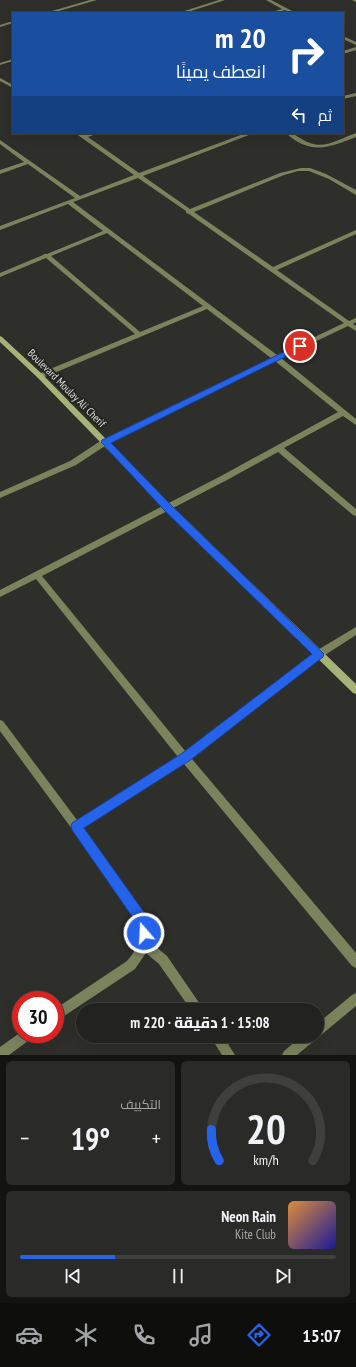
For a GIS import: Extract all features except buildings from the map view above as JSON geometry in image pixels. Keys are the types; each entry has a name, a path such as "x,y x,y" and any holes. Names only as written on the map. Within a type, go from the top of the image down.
{"street":[{"path":"51,12 94,0"},
{"path":"183,12 223,0"},
{"path":"268,0 292,12"},
{"path":"273,12 286,8"},
{"path":"0,26 12,22"},
{"path":"344,38 356,44"},
{"path":"349,40 356,38"},
{"path":"344,53 356,48"},
{"path":"0,64 12,60"},
{"path":"0,79 12,86"},
{"path":"344,98 356,94"},
{"path":"80,134 188,212 356,329"},
{"path":"84,137 93,134"},
{"path":"0,228 248,134"},
{"path":"290,134 303,143 317,147 330,145 356,135"},
{"path":"348,138 356,142"},
{"path":"0,142 79,198"},
{"path":"0,172 28,162"},
{"path":"188,212 282,174 305,169 320,174 356,193"},
{"path":"69,202 276,358 356,423"},
{"path":"0,275 108,230"},
{"path":"272,270 356,232"},
{"path":"46,255 139,334"},
{"path":"40,376 208,306"},
{"path":"2,491 73,463 105,442 356,320"},
{"name":"Boulevard Moulay Ali Cherif","path":"0,338 40,376 168,508 356,690"},
{"path":"0,594 168,508 343,413"},
{"path":"279,448 356,513"},
{"path":"37,575 185,758 356,962"},
{"path":"76,826 185,758 319,654 356,631"},
{"path":"0,724 76,826 141,919 144,933 144,944 140,955 131,965 64,1010"},
{"path":"144,944 163,960 193,1003"},
{"path":"324,1025 356,999"},
{"path":"0,1054 15,1043"},
{"path":"221,1043 229,1055"},
{"path":"288,1055 303,1043"}],"route":[{"path":"144,933 141,919 76,826 185,758 319,654 168,508 105,442 300,346"}]}
